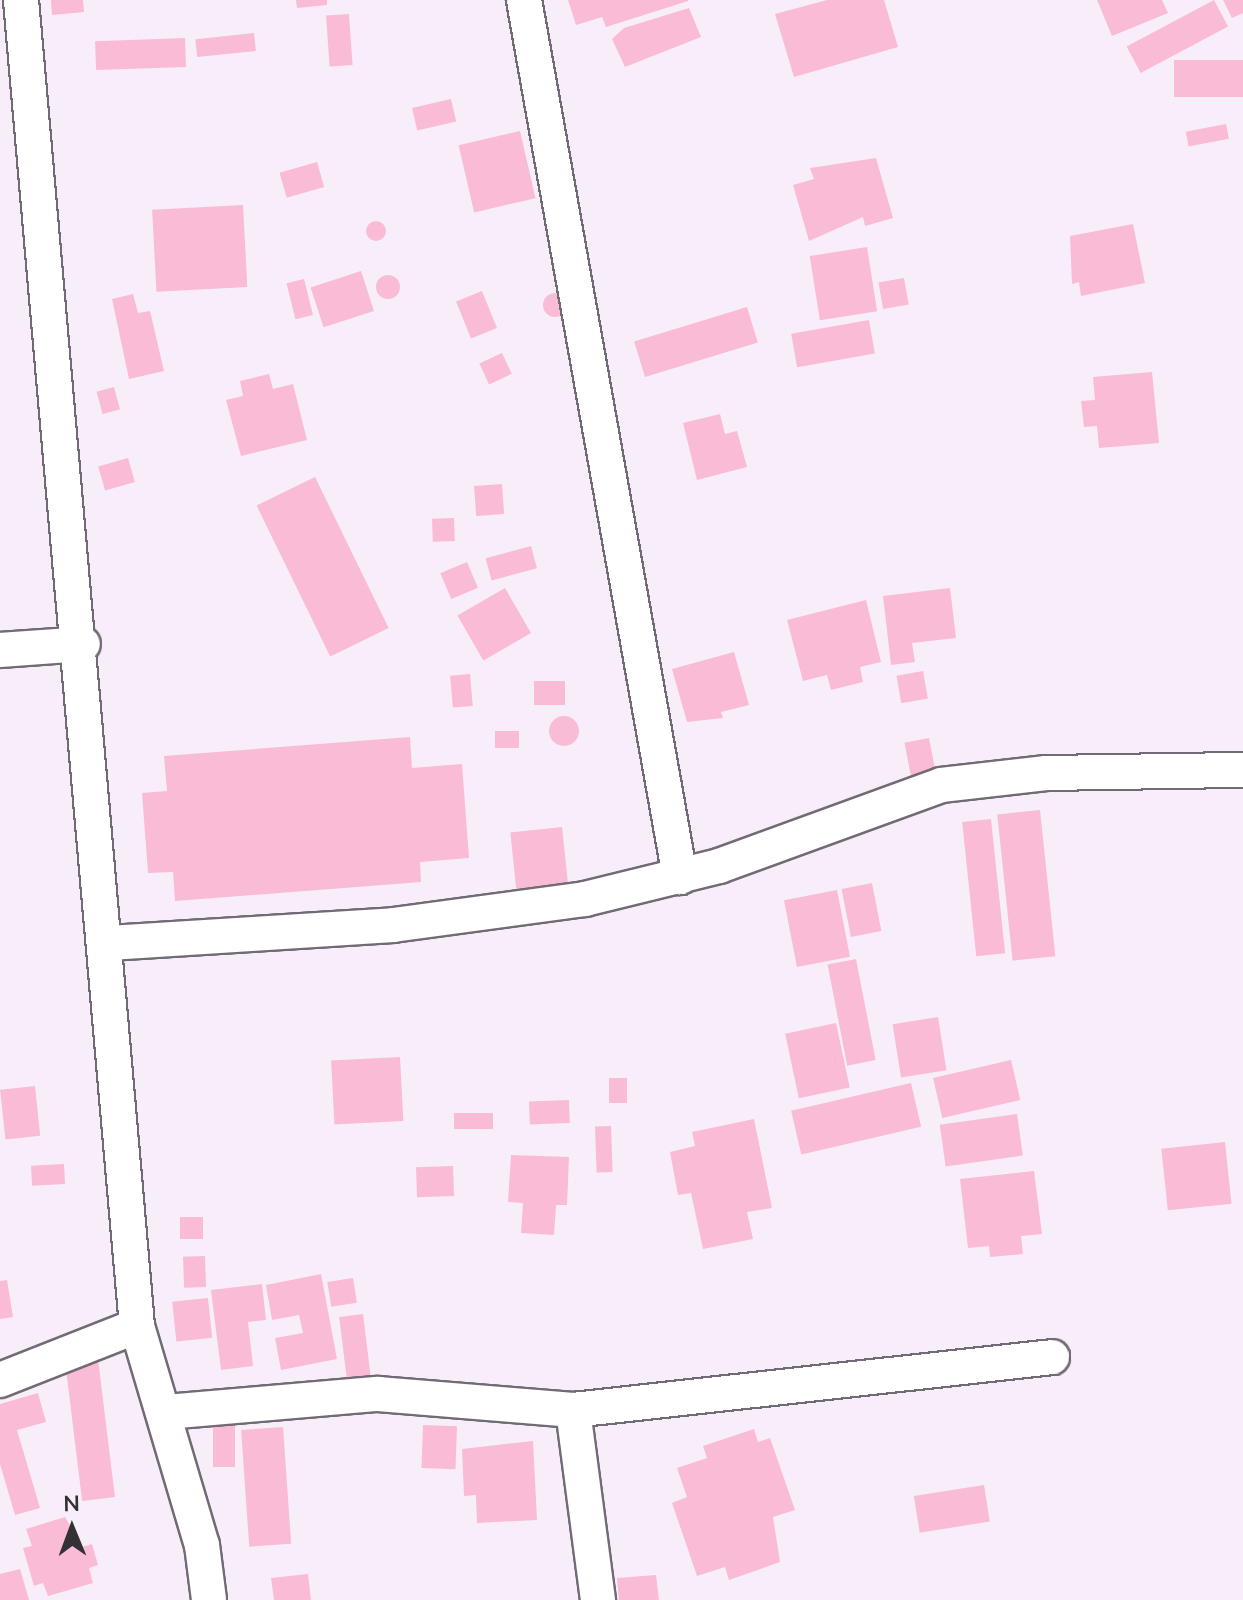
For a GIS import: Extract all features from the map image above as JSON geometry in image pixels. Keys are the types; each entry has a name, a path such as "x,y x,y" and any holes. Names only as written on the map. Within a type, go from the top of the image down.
{"street":[{"path":"21,0 83,644 137,1326 166,1412 202,1545 209,1600"},
{"path":"524,0 680,877"},
{"path":"0,650 83,644"},
{"path":"109,943 393,925 585,899 680,877 941,785 1046,773 1243,770"},
{"path":"0,1380 137,1326"},
{"path":"166,1412 378,1394 573,1410 1052,1357"},
{"path":"573,1410 598,1600"}],"building":[{"path":"51,0 83,0 84,12 52,15"},
{"path":"296,0 327,0 327,5 297,8"},
{"path":"568,0 688,1 606,27 602,17 576,25"},
{"path":"827,0 884,0 898,47 794,77 775,14"},
{"path":"1097,0 1162,0 1168,13 1112,36"},
{"path":"1214,0 1228,26 1141,73 1127,46"},
{"path":"1223,0 1243,0 1243,13 1232,18"},
{"path":"689,8 701,37 625,67 612,39 624,28"},
{"path":"349,14 353,65 330,66 326,16"},
{"path":"254,33 256,51 197,57 195,39"},
{"path":"185,38 186,67 96,70 95,41"},
{"path":"1174,60 1243,60 1243,97 1174,97"},
{"path":"451,99 456,121 417,130 412,108"},
{"path":"1226,124 1229,139 1189,147 1186,132"},
{"path":"520,131 536,198 474,212 459,145"},
{"path":"876,158 893,218 865,226 863,217 809,241 793,185 814,179 810,168"},
{"path":"317,162 324,187 287,198 280,173"},
{"path":"243,205 247,287 156,292 152,210"},
{"path":"376,221 383,224 386,231 383,238 376,241 369,238 366,231 369,224"},
{"path":"1133,224 1145,283 1081,296 1079,282 1072,284 1070,236"},
{"path":"867,247 877,311 820,320 810,256"},
{"path":"361,271 374,311 324,327 311,287"},
{"path":"388,275 397,278 400,287 397,296 388,299 379,296 376,287 379,278"},
{"path":"904,278 909,305 883,309 878,283"},
{"path":"304,279 313,315 295,319 287,283"},
{"path":"482,291 497,328 471,339 456,301"},
{"path":"555,293 564,296 567,305 564,314 555,317 546,314 543,305 546,296"},
{"path":"133,294 138,313 150,311 164,371 129,379 112,299"},
{"path":"747,307 758,342 645,377 634,341"},
{"path":"869,320 875,353 797,367 791,334"},
{"path":"502,353 512,374 489,384 479,364"},
{"path":"1152,372 1159,443 1099,448 1097,426 1084,427 1081,401 1095,400 1093,377"},
{"path":"269,374 273,389 293,384 307,440 241,456 226,400 243,396 240,381"},
{"path":"114,387 120,409 103,414 97,392"},
{"path":"720,414 725,434 737,431 747,467 697,480 683,423"},
{"path":"128,458 135,482 105,491 98,467"},
{"path":"315,477 389,628 330,656 257,505"},
{"path":"502,484 504,514 476,516 474,486"},
{"path":"454,518 455,541 433,542 432,519"},
{"path":"531,546 537,568 492,580 486,558"},
{"path":"467,562 478,588 451,599 440,573"},
{"path":"505,588 531,633 483,661 457,616"},
{"path":"950,588 956,638 912,643 915,662 891,665 883,596"},
{"path":"866,600 881,662 860,667 863,682 831,690 827,675 803,681 787,620"},
{"path":"734,652 749,705 721,712 723,718 687,722 672,669"},
{"path":"923,671 928,699 901,703 896,676"},
{"path":"470,674 473,706 453,708 450,676"},
{"path":"534,681 565,681 565,705 534,705"},
{"path":"564,716 575,720 579,731 575,742 564,746 553,742 549,731 553,720"},
{"path":"495,731 519,731 519,748 495,748"},
{"path":"410,737 412,768 462,764 469,858 420,862 421,882 175,901 173,872 148,873 142,793 167,791 164,756"},
{"path":"929,738 937,778 912,783 904,743"},
{"path":"1040,810 1055,956 1013,961 997,814"},
{"path":"991,819 1005,953 976,956 962,822"},
{"path":"562,827 568,884 516,889 510,832"},
{"path":"872,883 881,931 851,937 842,889"},
{"path":"837,890 850,957 797,967 784,900"},
{"path":"856,959 876,1060 847,1066 828,965"},
{"path":"938,1017 946,1070 901,1078 893,1024"},
{"path":"836,1023 850,1088 799,1098 785,1034"},
{"path":"400,1057 403,1121 334,1125 331,1061"},
{"path":"1011,1060 1020,1100 942,1118 933,1078"},
{"path":"609,1078 627,1078 627,1103 609,1103"},
{"path":"911,1083 921,1127 801,1155 791,1111"},
{"path":"35,1086 40,1136 5,1139 0,1090"},
{"path":"569,1100 570,1123 530,1124 529,1101"},
{"path":"454,1113 493,1113 493,1129 454,1129"},
{"path":"1017,1114 1023,1156 946,1166 940,1125"},
{"path":"754,1119 772,1208 747,1212 753,1239 703,1249 691,1193 678,1195 670,1152 695,1146 692,1132"},
{"path":"611,1126 613,1172 597,1173 595,1127"},
{"path":"1225,1142 1231,1204 1168,1210 1161,1149"},
{"path":"511,1155 569,1157 567,1205 556,1205 554,1235 521,1233 523,1203 508,1202"},
{"path":"64,1164 65,1184 32,1186 31,1166"},
{"path":"453,1166 454,1196 417,1197 416,1167"},
{"path":"1034,1171 1042,1234 1021,1236 1023,1254 990,1257 989,1246 968,1248 960,1179"},
{"path":"180,1217 203,1217 203,1239 180,1239"},
{"path":"205,1256 206,1287 184,1288 183,1257"},
{"path":"321,1274 337,1359 281,1370 275,1338 303,1333 299,1315 272,1320 266,1285"},
{"path":"353,1278 357,1303 331,1307 327,1282"},
{"path":"7,1280 13,1317 0,1319 0,1281"},
{"path":"262,1284 266,1320 248,1322 253,1366 221,1370 211,1290"},
{"path":"208,1298 212,1338 176,1342 172,1302"},
{"path":"363,1314 371,1376 347,1378 339,1317"},
{"path":"98,1359 115,1497 82,1501 65,1363"},
{"path":"38,1393 46,1422 17,1430 40,1508 15,1515 0,1464 0,1404"},
{"path":"213,1425 235,1425 235,1467 213,1467"},
{"path":"423,1425 457,1426 455,1469 421,1468"},
{"path":"283,1427 291,1544 249,1547 241,1430"},
{"path":"754,1429 758,1442 770,1438 795,1510 773,1517 780,1562 729,1580 725,1567 697,1576 672,1503 687,1497 677,1468 707,1458 703,1446"},
{"path":"533,1441 537,1520 477,1523 476,1495 464,1496 462,1449"},
{"path":"984,1485 990,1522 920,1533 914,1496"},
{"path":"65,1517 82,1547 92,1544 98,1565 89,1568 93,1583 48,1596 43,1583 34,1586 23,1548 32,1546 26,1529"},
{"path":"20,1569 29,1600 0,1600 0,1574"},
{"path":"308,1574 311,1600 274,1600 271,1578"},
{"path":"656,1575 659,1600 619,1600 617,1578"}]}
